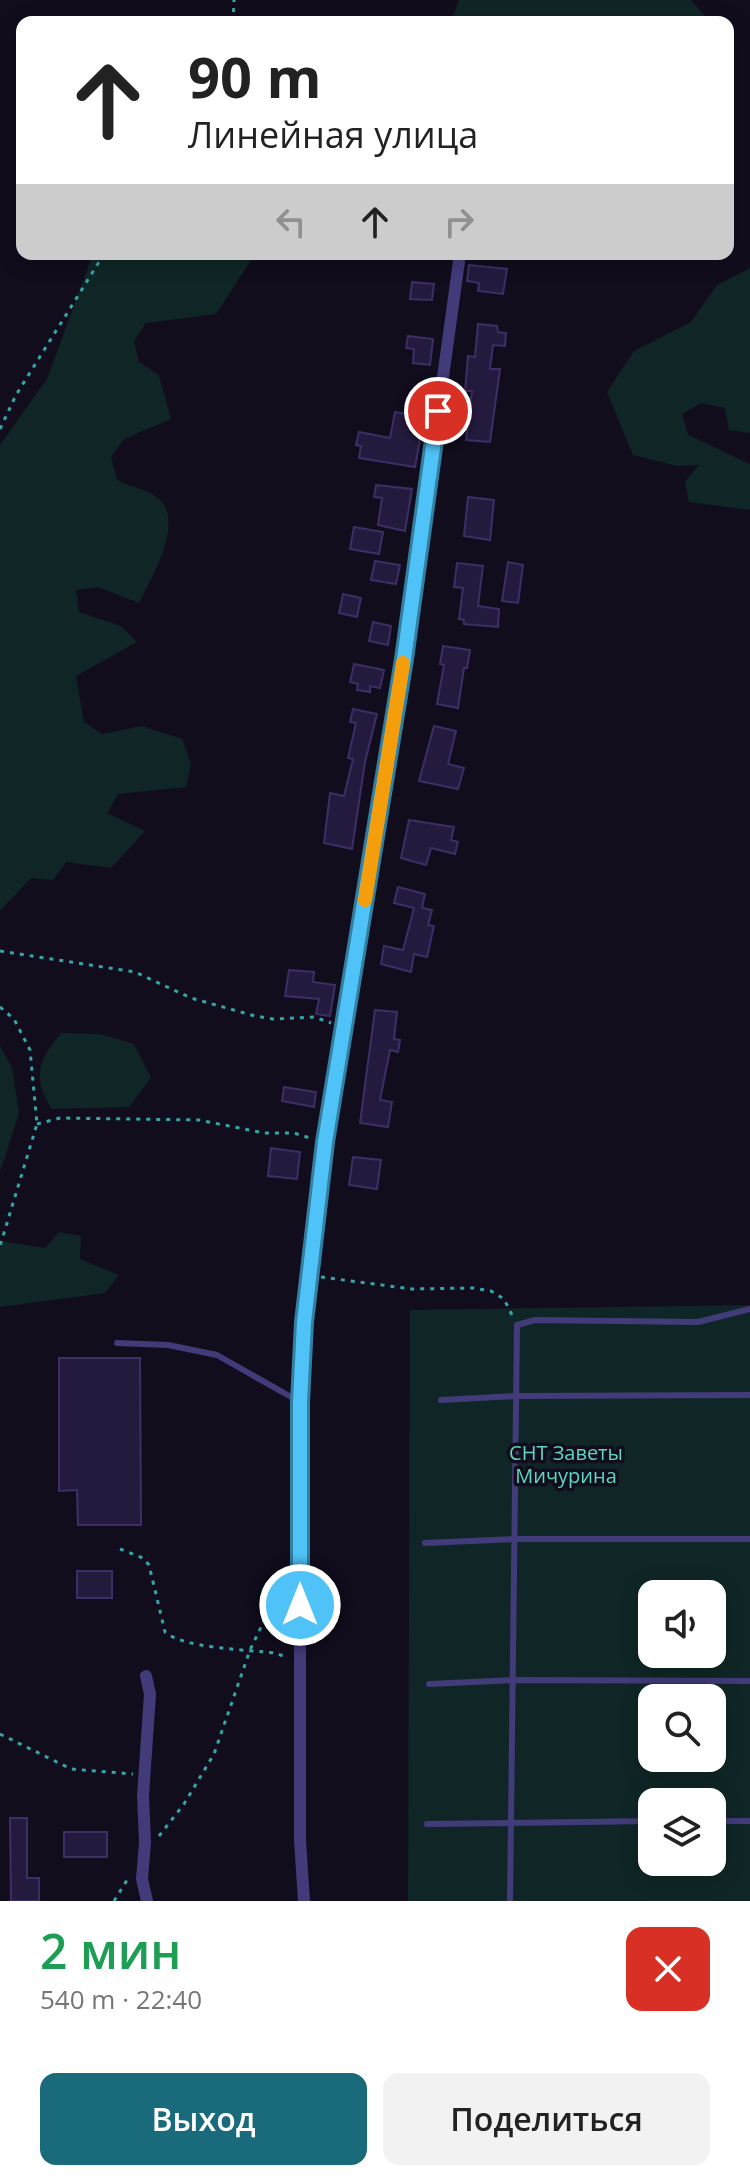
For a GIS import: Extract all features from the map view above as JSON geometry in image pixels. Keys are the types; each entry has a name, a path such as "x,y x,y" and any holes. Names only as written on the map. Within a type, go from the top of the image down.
{"street":[{"path":"304,1901 300,1840 300,1402 304,1322 325,1142 404,659 459,260"},
{"path":"146,1676 150,1694 144,1775 142,1879 147,1901"}],"lane":[{"path":"510,1901 517,1325 535,1320 698,1322 750,1309"},
{"path":"117,1343 168,1345 217,1355 300,1402"},
{"path":"441,1400 516,1396 750,1395"},
{"path":"425,1543 515,1539 750,1539"},
{"path":"429,1684 513,1680 750,1681"},
{"path":"427,1824 638,1821"},
{"path":"726,1821 750,1821"}],"path":[{"path":"0,429 16,395 100,260"},
{"path":"0,951 135,972 169,990 211,1005 273,1019 314,1017 329,1021 345,1032"},
{"path":"0,1007 14,1019 30,1050 37,1124 0,1246"},
{"path":"37,1124 60,1118 199,1120 264,1133 294,1133 325,1142"},
{"path":"309,1275 412,1289 473,1288 491,1291 504,1299 517,1325"},
{"path":"120,1549 143,1558 149,1565 165,1632 173,1639 275,1653 300,1664"},
{"path":"114,1901 144,1852 184,1804 214,1754 250,1650 287,1571"},
{"path":"0,1734 71,1769 144,1775"}],"green space":[{"path":"459,0 691,0 705,16 453,16"},
{"path":"91,260 251,260 216,314 146,323 134,341 139,362 159,375 171,419 124,439 111,457 117,480 154,495 166,508 169,521 164,550 139,603 98,587 76,590 79,612 121,626 137,642 76,676 84,722 102,734 142,726 182,739 191,764 186,787 118,794 107,813 145,831 111,868 66,862 53,880 31,878 0,911 0,445 47,379"},
{"path":"750,268 750,433 729,430 725,408 701,403 682,414 688,435 750,464 750,510 689,502 685,482 699,465 677,466 633,455 607,392 634,351 691,322 717,285"},
{"path":"61,1033 100,1034 134,1044 151,1078 129,1107 52,1109 41,1087 40,1069 47,1052"},
{"path":"0,1046 12,1068 19,1113 0,1172"},
{"path":"59,1232 81,1236 80,1259 119,1275 105,1293 0,1307 0,1241 45,1248"},
{"name":"СНТ Заветы Мичурина","path":"750,1305 750,1901 408,1901 410,1310"}],"building":[{"path":"469,265 507,269 503,294 478,291 479,283 467,281"},
{"path":"412,282 434,284 432,300 410,299"},
{"path":"478,324 497,326 498,332 506,333 505,346 493,345 490,369 500,369 490,442 466,440 472,391 465,391 468,356 475,357"},
{"path":"408,336 433,339 430,365 413,363 414,349 406,348"},
{"path":"395,412 424,417 415,467 359,458 361,446 356,445 359,432 390,438"},
{"path":"376,485 412,489 405,531 378,525 382,498 374,497"},
{"path":"468,497 494,500 490,540 464,536"},
{"path":"354,527 383,532 379,554 350,549"},
{"path":"375,561 400,565 396,584 371,580"},
{"path":"508,562 523,565 518,603 502,601"},
{"path":"457,563 483,566 478,606 499,609 498,627 464,624 464,620 459,619 463,588 454,587"},
{"path":"343,594 361,598 357,617 339,613"},
{"path":"373,622 391,626 388,645 369,641"},
{"path":"443,646 470,650 458,708 437,704 444,665 440,664"},
{"path":"354,664 384,670 380,688 370,686 370,692 357,690 358,684 350,682"},
{"path":"353,709 377,714 365,762 352,849 324,843 330,793 344,796 353,759 348,758 356,723 350,722"},
{"path":"434,726 456,731 448,764 464,768 458,789 419,781"},
{"path":"409,820 454,827 451,840 458,842 455,854 431,848 426,865 401,858"},
{"path":"398,887 425,894 422,908 432,910 428,925 434,926 427,957 414,954 411,972 381,964 384,946 403,950 414,908 394,903"},
{"path":"289,970 314,972 313,982 335,985 330,1016 316,1014 319,999 285,996"},
{"path":"375,1010 397,1012 394,1039 400,1040 398,1052 390,1050 380,1100 392,1102 388,1127 360,1123"},
{"path":"284,1087 316,1092 314,1107 282,1101"},
{"path":"271,1148 300,1152 297,1179 268,1176"},
{"path":"353,1157 381,1160 377,1189 349,1185"},
{"path":"59,1358 140,1358 141,1525 78,1525 77,1490 59,1491"},
{"path":"77,1571 112,1571 112,1598 77,1598"},
{"path":"10,1818 27,1818 27,1878 39,1878 39,1901 11,1901"},
{"path":"64,1832 107,1832 107,1857 64,1857"}],"slow traffic":[{"path":"365,900 403,663"}],"route":[{"path":"300,1605 300,1402 304,1322 325,1142 404,659 438,411"}]}
